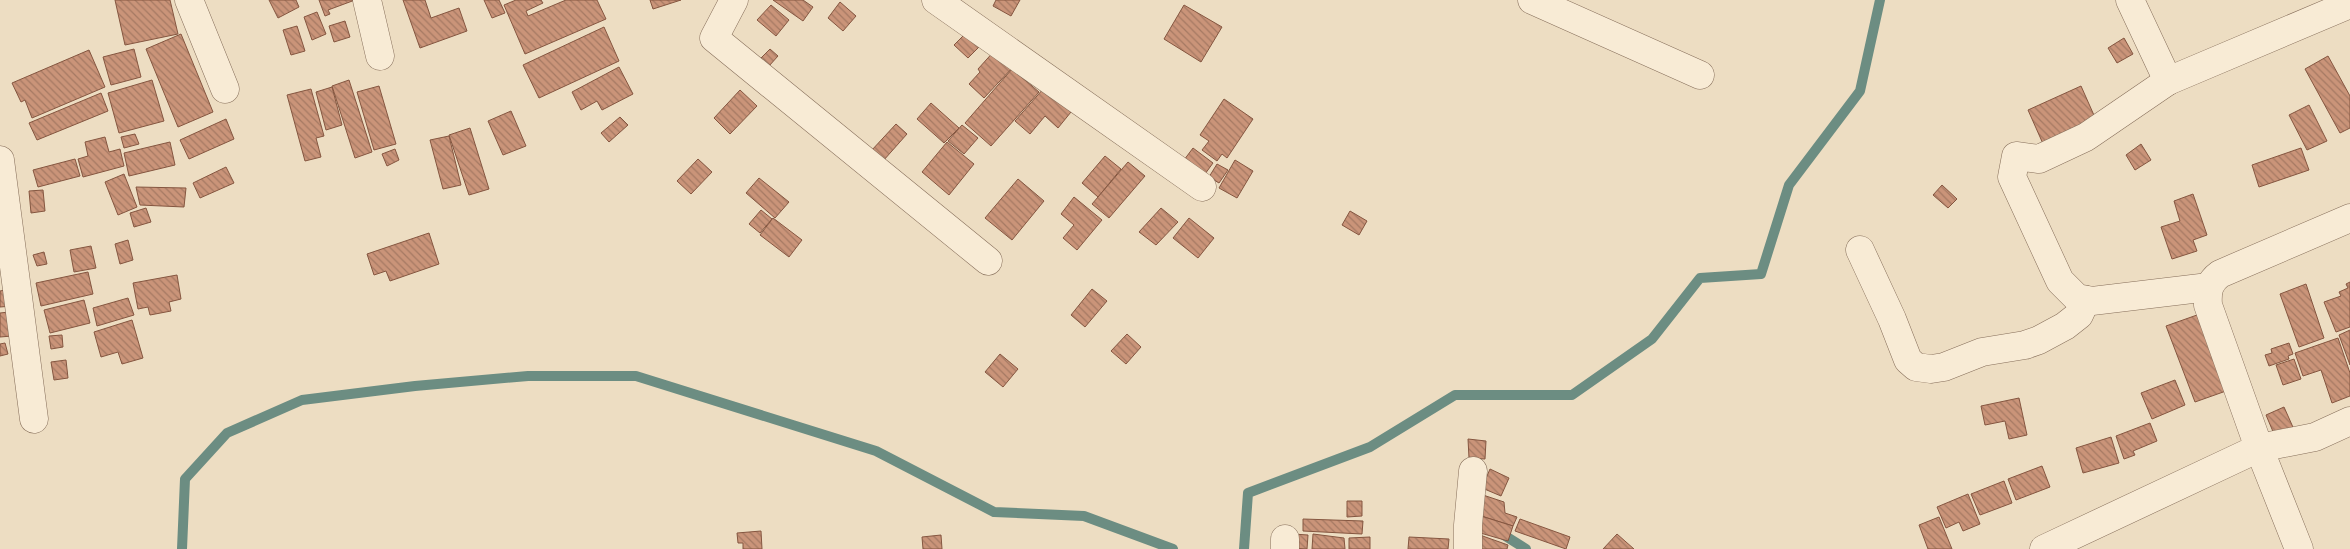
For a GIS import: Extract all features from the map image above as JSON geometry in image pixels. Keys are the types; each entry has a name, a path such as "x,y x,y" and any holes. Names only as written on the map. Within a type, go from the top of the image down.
{"street":[{"path":"189,0 225,90"},
{"path":"367,0 380,56"},
{"path":"734,0 714,38 988,261"},
{"path":"936,0 1202,188"},
{"path":"1532,0 1700,75"},
{"path":"2130,0 2168,81"},
{"path":"2209,287 2092,301 2077,298 2060,281 2012,177 2016,156 2040,159 2086,137 2168,81 2350,4"},
{"path":"0,160 34,420"},
{"path":"2299,549 2259,448 2208,305 2209,287 2220,274 2350,218"},
{"path":"1860,250 1892,319 1908,360 1916,367 1931,369 1944,367 1982,352 2025,345 2040,340 2065,326 2079,315 2086,300"},
{"path":"2044,549 2259,448 2315,438 2350,421"},
{"path":"1468,549 1468,525 1473,471"}],"building":[{"path":"115,0 170,0 178,34 125,45"},
{"path":"269,0 296,0 299,7 278,18"},
{"path":"319,0 355,0 328,10 330,14 325,16"},
{"path":"403,0 425,0 431,18 459,8 467,31 420,48"},
{"path":"484,0 499,0 505,13 492,18"},
{"path":"516,0 541,0 543,3 526,11 528,16 566,0 597,0 606,19 525,54 504,5"},
{"path":"650,0 681,0 653,9"},
{"path":"773,0 803,0 813,7 803,21"},
{"path":"996,0 1020,0 1011,16 993,6"},
{"path":"840,2 856,16 843,31 828,18"},
{"path":"771,5 789,20 776,36 757,20"},
{"path":"1184,5 1222,27 1201,62 1164,39"},
{"path":"317,12 326,34 312,40 304,17"},
{"path":"345,21 350,37 334,42 329,26"},
{"path":"297,26 305,51 291,55 283,30"},
{"path":"604,27 619,61 539,98 523,65"},
{"path":"970,29 984,42 968,58 954,45"},
{"path":"181,34 213,112 178,127 146,49"},
{"path":"2124,38 2133,54 2117,63 2108,48"},
{"path":"134,49 141,77 111,85 103,57"},
{"path":"770,49 778,56 769,66 761,58"},
{"path":"996,49 1014,66 984,98 969,84 980,72 978,69"},
{"path":"89,50 105,87 32,118 25,100 21,102 12,83"},
{"path":"2328,56 2350,96 2350,128 2340,133 2305,69"},
{"path":"619,67 633,94 602,110 597,101 581,110 572,92"},
{"path":"1012,69 1039,92 991,146 965,123"},
{"path":"152,80 164,121 119,133 108,93"},
{"path":"349,80 372,152 355,158 332,86"},
{"path":"379,86 396,144 374,150 357,92"},
{"path":"2081,86 2097,122 2044,146 2028,110"},
{"path":"332,87 342,125 326,130 316,92"},
{"path":"1044,88 1071,112 1058,128 1045,116 1030,134 1015,121"},
{"path":"311,89 324,136 316,138 321,157 305,161 287,95"},
{"path":"740,90 757,106 730,134 714,118"},
{"path":"101,93 108,111 37,140 29,123"},
{"path":"1224,99 1253,119 1227,158 1222,154 1217,161 1202,150 1209,141 1200,135"},
{"path":"931,103 959,128 944,143 917,119"},
{"path":"2309,105 2327,141 2307,150 2289,115"},
{"path":"511,111 526,146 503,155 488,121"},
{"path":"620,117 628,125 609,142 601,133"},
{"path":"226,119 234,139 189,159 180,140"},
{"path":"896,124 907,134 883,161 871,151"},
{"path":"962,125 978,138 964,154 948,141"},
{"path":"470,128 489,189 469,195 449,135"},
{"path":"135,134 139,144 124,148 121,137"},
{"path":"449,136 461,185 443,189 430,140"},
{"path":"105,137 109,152 120,149 124,166 83,177 78,159 88,156 85,142"},
{"path":"170,142 175,165 129,176 124,153"},
{"path":"947,142 974,164 949,195 922,172"},
{"path":"2141,144 2151,160 2135,170 2126,155"},
{"path":"1193,148 1213,163 1205,174 1184,160"},
{"path":"2301,148 2309,170 2259,187 2252,165"},
{"path":"395,149 399,160 387,166 382,154"},
{"path":"1105,156 1121,169 1098,197 1082,183"},
{"path":"75,159 80,176 38,187 33,170"},
{"path":"698,159 712,172 691,194 677,181"},
{"path":"1235,160 1253,171 1237,198 1219,188"},
{"path":"1128,162 1145,176 1109,218 1092,204"},
{"path":"1217,164 1228,170 1219,183 1209,177"},
{"path":"226,167 234,183 200,198 193,183"},
{"path":"124,174 137,207 118,215 105,182"},
{"path":"759,178 789,202 775,218 746,193"},
{"path":"1018,179 1044,201 1012,240 985,218"},
{"path":"1942,185 1957,199 1948,208 1933,195"},
{"path":"136,187 186,188 184,207 140,205"},
{"path":"43,190 45,211 31,213 29,191"},
{"path":"2193,194 2207,235 2193,240 2197,251 2172,259 2161,227 2180,221 2174,201"},
{"path":"1074,197 1102,220 1077,250 1063,238 1074,225 1061,214"},
{"path":"146,208 151,222 134,227 130,213"},
{"path":"1161,208 1178,222 1156,245 1139,232"},
{"path":"761,210 772,219 760,233 749,224"},
{"path":"1350,211 1367,221 1359,235 1342,225"},
{"path":"773,218 802,240 789,257 760,235"},
{"path":"1189,218 1214,238 1198,258 1173,238"},
{"path":"429,233 439,264 390,281 386,271 374,275 367,254"},
{"path":"128,240 133,260 120,264 115,244"},
{"path":"91,246 96,268 74,272 70,250"},
{"path":"44,252 47,264 37,266 33,255"},
{"path":"88,272 93,294 41,306 36,283"},
{"path":"177,275 181,299 169,302 171,311 150,315 148,307 138,309 133,283"},
{"path":"2350,282 2350,327 2336,332 2324,302 2341,296 2339,292 2348,288 2346,284"},
{"path":"2306,284 2324,338 2299,347 2280,294"},
{"path":"10,289 12,306 0,307 0,291"},
{"path":"1092,289 1107,301 1085,327 1071,315"},
{"path":"128,298 134,315 97,326 93,308"},
{"path":"84,300 90,323 50,333 44,310"},
{"path":"9,312 12,336 0,337 0,313"},
{"path":"2197,315 2226,391 2195,402 2166,326"},
{"path":"132,320 143,358 122,364 118,352 101,357 94,332"},
{"path":"2350,330 2350,365 2339,335"},
{"path":"1127,334 1141,347 1126,364 1111,351"},
{"path":"62,335 63,347 51,349 49,336"},
{"path":"2338,338 2350,373 2350,396 2332,403 2321,370 2303,376 2295,353"},
{"path":"5,343 8,354 0,356 0,344"},
{"path":"2289,343 2293,354 2288,356 2289,359 2269,366 2265,355 2272,353 2271,349"},
{"path":"1000,354 1018,369 1003,387 985,372"},
{"path":"2294,359 2301,379 2283,385 2276,365"},
{"path":"66,360 68,378 54,380 51,362"},
{"path":"2175,380 2185,405 2152,419 2141,393"},
{"path":"2019,398 2027,435 2009,439 2005,421 1985,425 1981,406"},
{"path":"2284,407 2296,434 2277,441 2266,415"},
{"path":"2150,423 2157,441 2133,451 2135,455 2124,459 2116,436"},
{"path":"2111,437 2119,463 2083,473 2076,448"},
{"path":"1468,439 1486,441 1485,459 1469,458"},
{"path":"2042,466 2050,487 2016,500 2008,479"},
{"path":"1490,469 1509,478 1501,496 1482,488"},
{"path":"2004,481 2012,503 1980,515 1971,494"},
{"path":"1968,494 1980,524 1963,531 1959,522 1946,528 1937,507"},
{"path":"1483,495 1504,502 1505,513 1517,517 1513,526 1481,516"},
{"path":"1347,501 1362,501 1362,516 1347,517"},
{"path":"1481,516 1513,526 1508,541 1477,532"},
{"path":"1939,517 1952,549 1928,549 1919,525"},
{"path":"1303,519 1363,521 1362,534 1303,531"},
{"path":"1520,519 1570,537 1566,549 1515,531"},
{"path":"761,531 762,549 743,549 743,543 738,543 737,533"},
{"path":"1293,534 1308,535 1307,549 1292,548"},
{"path":"1313,534 1344,538 1345,549 1312,549"},
{"path":"1477,534 1508,545 1507,549 1474,549"},
{"path":"1617,534 1634,549 1603,549"},
{"path":"941,535 942,549 923,549 922,537"},
{"path":"1370,537 1370,549 1349,549 1349,538"},
{"path":"1409,537 1449,539 1448,549 1408,549"}],"waterway":[{"path":"1244,549 1248,493 1370,447 1455,395 1572,395 1652,339 1700,278 1761,274 1789,185 1860,91 1880,0"},
{"path":"182,549 185,479 227,433 302,400 415,386 528,376 636,376 876,451 994,512 1084,516 1173,549"},
{"path":"1499,532 1526,549"}]}
